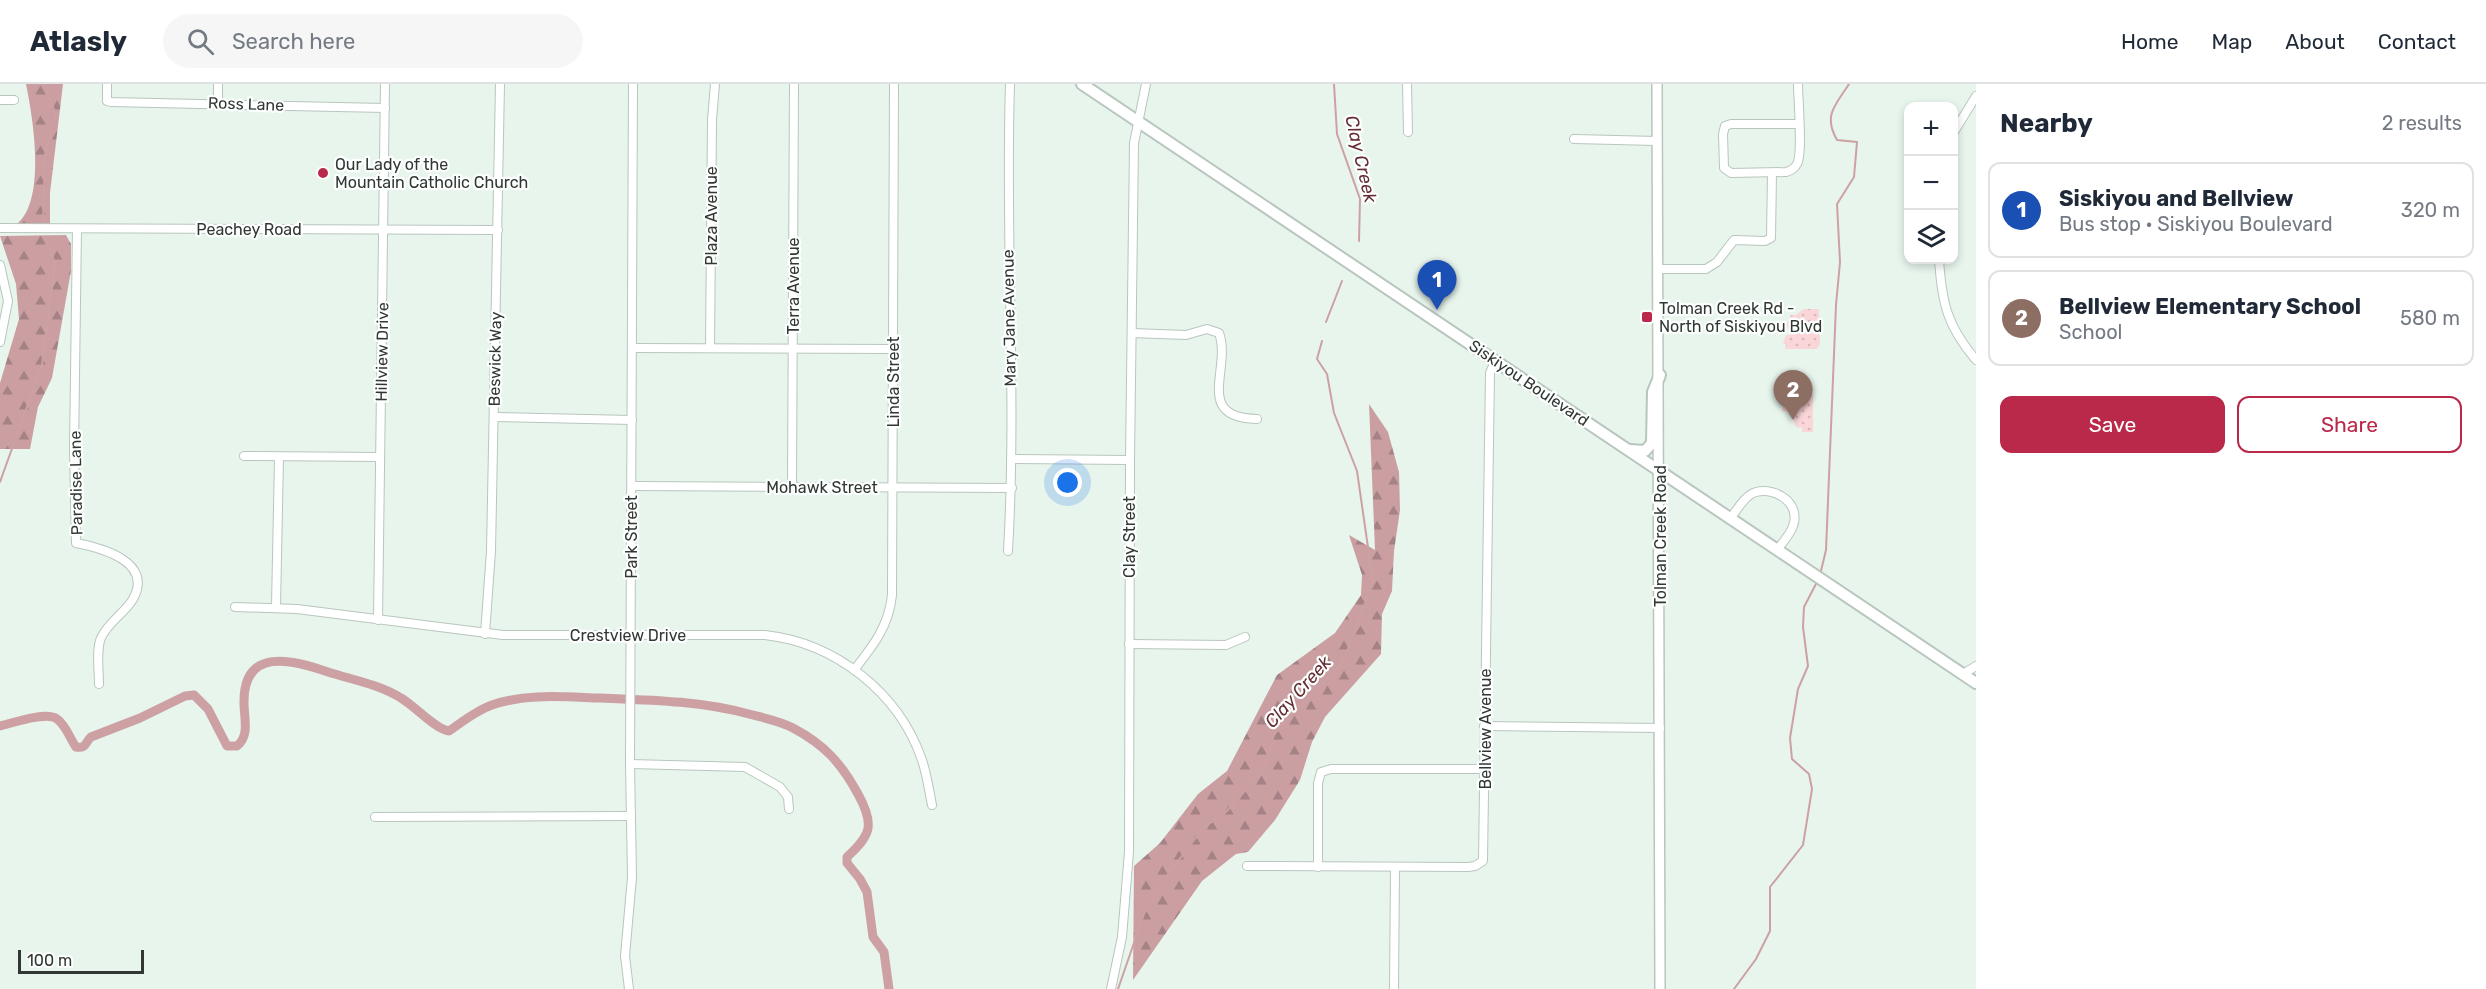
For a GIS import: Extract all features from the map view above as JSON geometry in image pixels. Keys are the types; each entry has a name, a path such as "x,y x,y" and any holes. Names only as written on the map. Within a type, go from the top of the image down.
{"main road":[{"name":"Siskiyou Boulevard","path":"1082,84 1976,683"},
{"path":"1628,450 1645,451 1652,443 1653,392 1660,375"}],"street":[{"name":"Ross Lane","path":"107,84 107,101 385,108"},
{"path":"218,84 218,103"},
{"name":"Hillview Drive","path":"378,620 385,84"},
{"name":"Beswick Way","path":"485,633 491,551 500,84"},
{"name":"Park Street","path":"629,989 625,956 632,877 630,706 633,84"},
{"name":"Plaza Avenue","path":"710,348 712,120 715,84"},
{"name":"Terra Avenue","path":"792,487 794,84"},
{"name":"Linda Street","path":"854,670 880,636 891,610 894,84"},
{"name":"Mary Jane Avenue","path":"1008,551 1012,488 1007,164 1010,84"},
{"name":"Clay Street","path":"1111,989 1122,937 1129,852 1134,143 1146,84"},
{"path":"1407,84 1408,132"},
{"name":"Tolman Creek Road","path":"1657,84 1660,375 1660,989"},
{"path":"1798,84 1799,124 1799,161 1790,171 1772,173 1728,172 1724,168 1723,130 1728,124 1799,124"},
{"path":"1958,124 1976,96"},
{"path":"0,100 14,100"},
{"path":"1574,139 1657,141"},
{"path":"1658,269 1706,269 1717,262 1734,240 1765,241 1771,238 1772,173"},
{"name":"Peachey Road","path":"0,228 498,230"},
{"name":"Paradise Lane","path":"77,229 74,449 76,543 101,548 119,556 135,569 139,584 133,599 111,622 100,639 99,684"},
{"path":"1939,264 1945,309 1967,350 1976,360"},
{"path":"0,265 8,301 0,342"},
{"path":"1132,333 1186,334 1207,329 1219,333 1222,344 1218,388 1221,402 1233,414 1245,418 1257,418"},
{"path":"632,348 893,349"},
{"name":"Bellview Avenue","path":"1247,866 1468,867 1480,864 1485,856 1484,726 1490,373 1494,360"},
{"path":"494,417 632,420"},
{"path":"244,456 380,457"},
{"path":"276,607 279,458"},
{"path":"1011,459 1130,460"},
{"name":"Mohawk Street","path":"632,486 1012,488"},
{"path":"1730,519 1755,492 1768,492 1787,499 1793,508 1793,526 1777,550"},
{"name":"Crestview Drive","path":"235,607 276,607 485,633 780,637 817,648 854,670 882,694 905,725 922,761 932,805"},
{"path":"1129,644 1226,645 1245,637"},
{"path":"1963,674 1976,666"},
{"path":"1484,726 1660,728"},
{"path":"630,764 745,768 780,787 788,797 789,809"},
{"path":"1318,867 1318,783 1321,772 1330,769 1484,769"},
{"path":"375,817 631,816"},
{"path":"1394,989 1395,867"}],"green space":[{"path":"26,84 63,84 50,193 50,228 16,225 26,213 32,198 35,179 34,138"},
{"path":"66,235 71,244 71,271 52,378 38,407 30,449 0,449 0,383 19,319 16,284 0,236"},
{"path":"1369,404 1388,432 1399,472 1400,510 1394,551 1392,591 1382,614 1381,654 1325,717 1312,742 1300,780 1275,820 1248,852 1236,854 1202,881 1133,980 1134,866 1160,843 1198,794 1227,771 1277,675 1335,633 1361,595 1362,575 1349,535 1375,550"}],"shaded area":[{"path":"1804,309 1819,309 1820,344 1817,349 1785,349 1786,344 1783,344 1786,335 1790,335 1791,331 1785,327 1791,315 1796,315"},
{"path":"1788,393 1813,394 1813,432 1802,432 1802,428 1796,427 1790,412 1782,411 1784,397"}],"waterway":[{"path":"43,224 45,155 56,115 44,84"},
{"name":"Clay Creek","path":"1334,84 1337,134 1360,199 1359,241"},
{"path":"1820,575 1826,550 1836,305 1840,262 1837,204 1854,177 1857,142 1837,140 1831,117 1835,105 1849,84"},
{"path":"0,482 42,365 55,263 45,237"},
{"name":"Clay Creek","path":"1326,322 1342,281"},
{"name":"Clay Creek","path":"1118,989 1144,914 1169,873 1204,827 1223,815 1264,770 1274,734 1343,662 1373,582 1357,471 1334,413 1327,374 1317,359 1322,341"},
{"path":"1734,989 1756,959 1770,931 1770,887 1803,845 1812,789 1809,774 1792,759 1790,738 1798,689 1808,666 1803,627 1804,607 1818,580"},
{"path":"0,726 29,718 52,717 63,725 76,747 82,747 91,737 140,718 185,696 194,695 208,709 227,746 237,746 244,737 246,685 252,673 261,665 285,661 300,663 383,689 407,702 438,727 449,731 486,707 505,701 546,697 676,702 731,710 783,723 814,741 831,756 845,773 867,814 866,836 847,857 847,863 867,892 873,937 884,952 889,989"}],"place":[{"name":"Our Lady of the Mountain Catholic Church","path":"323,173"},
{"name":"Siskiyou and Bellview","path":"1437,310"},
{"name":"Tolman Creek Rd - North of Siskiyou Blvd","path":"1647,317"},
{"name":"Bellview Elementary School","path":"1793,420"}]}
